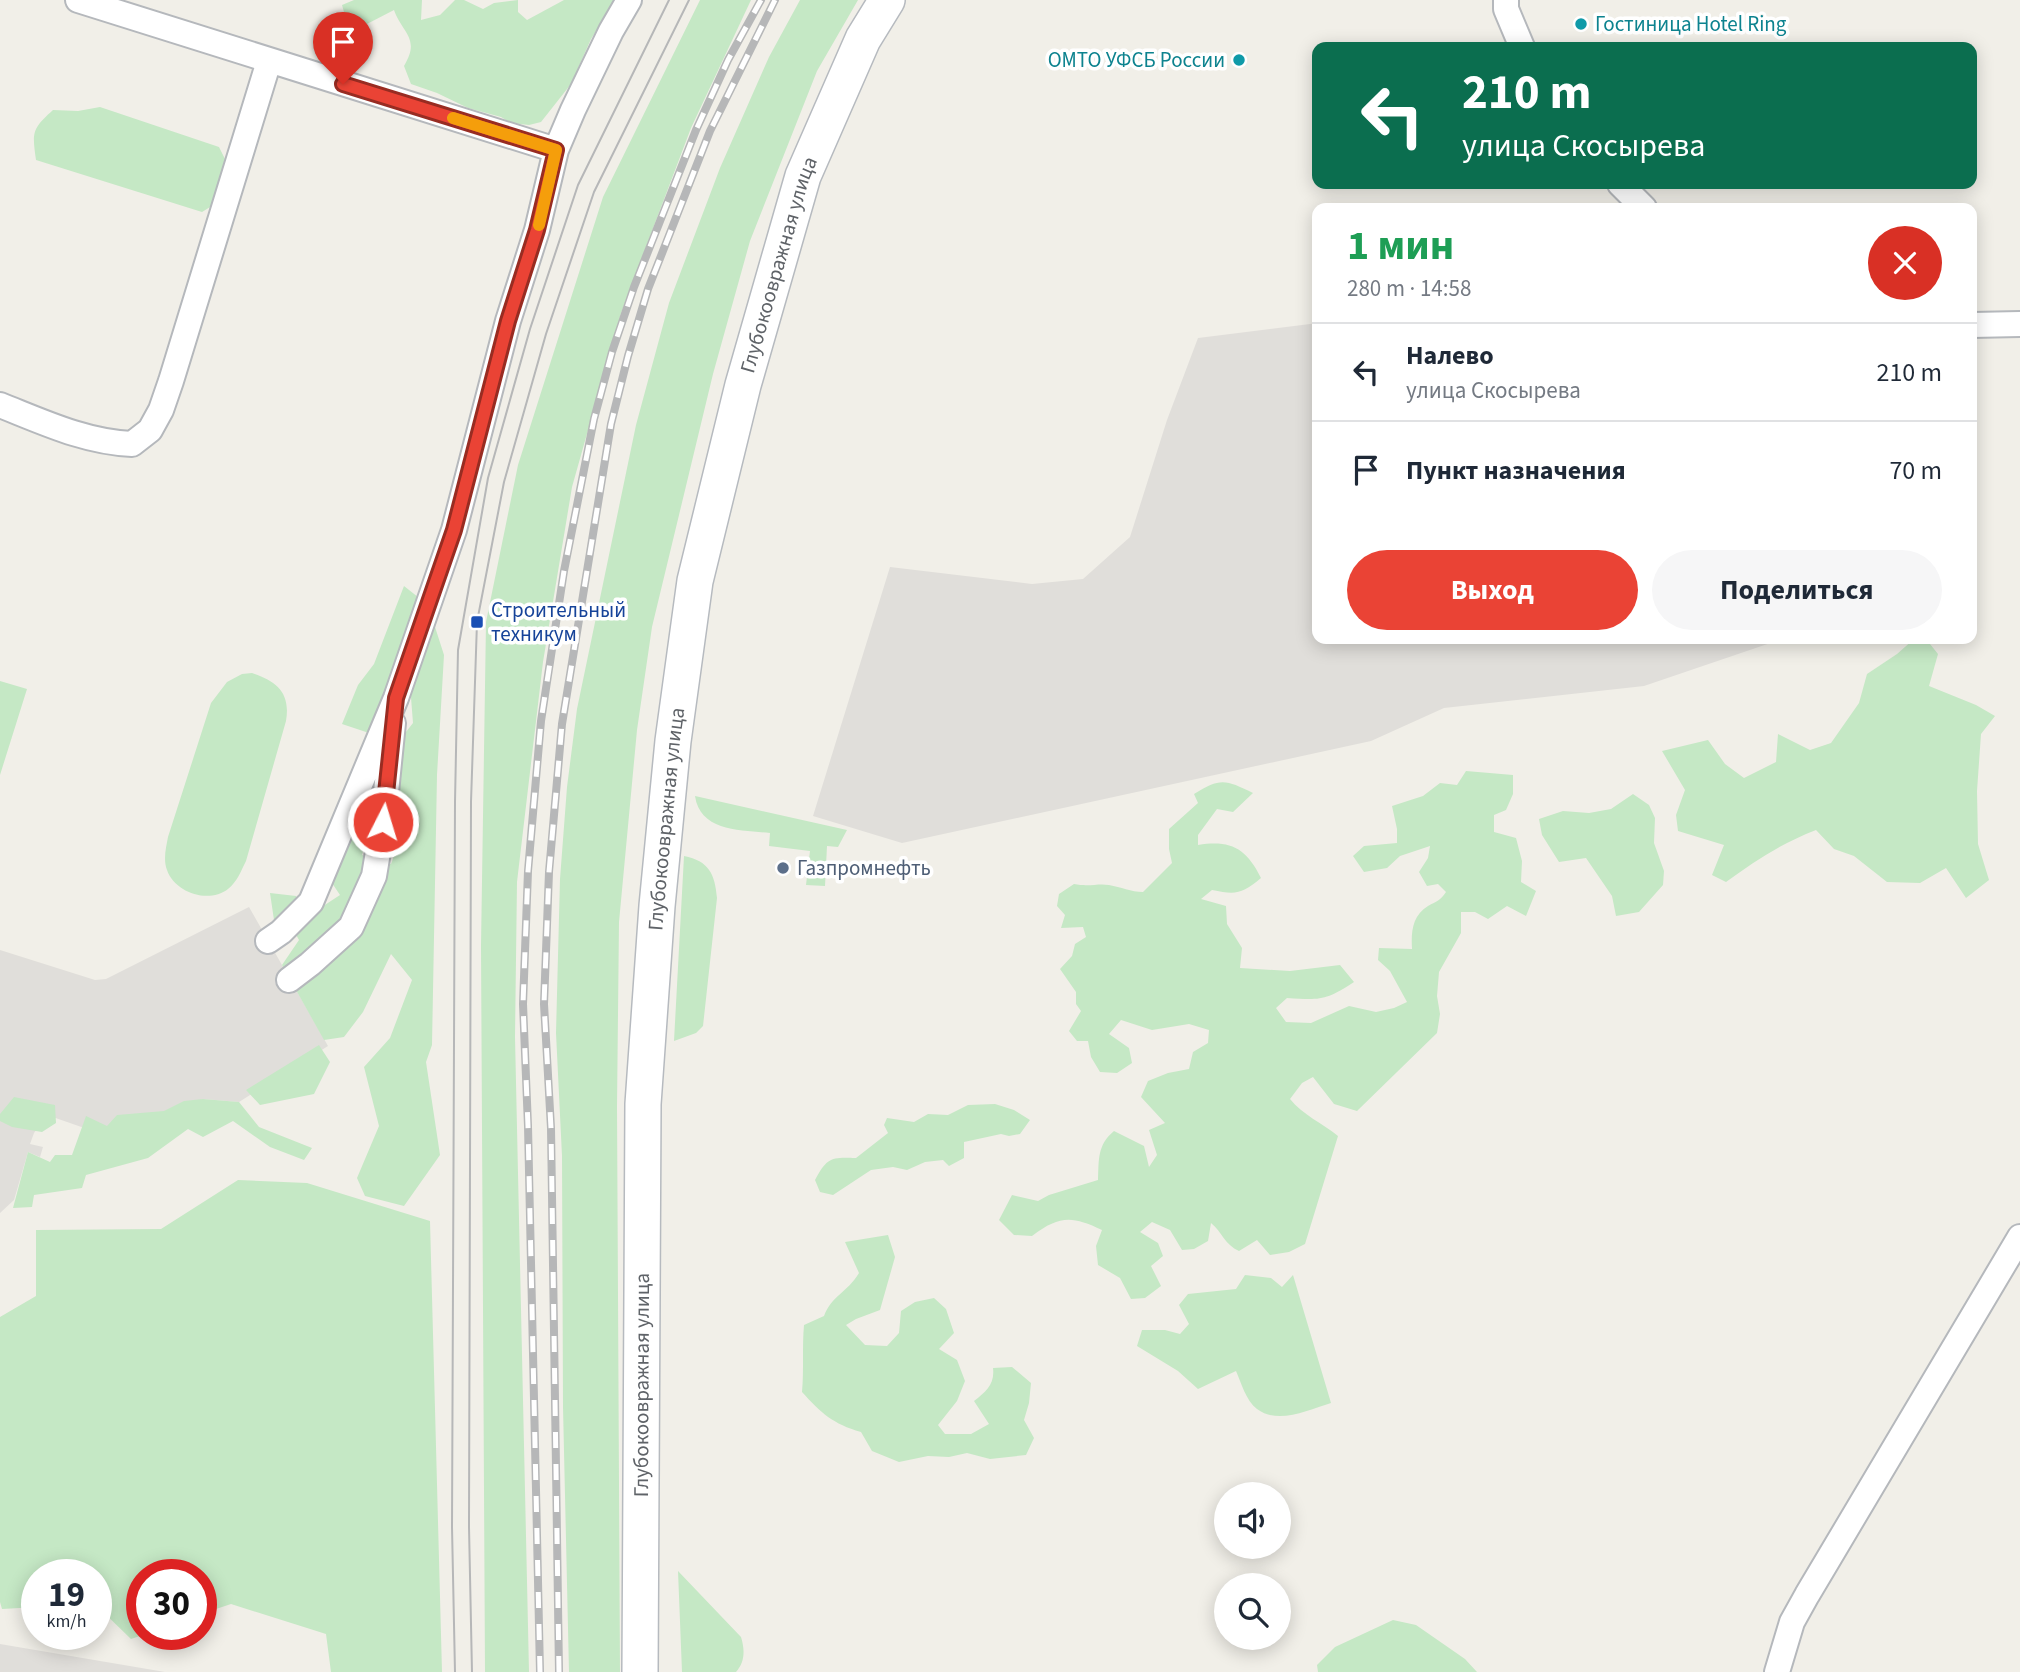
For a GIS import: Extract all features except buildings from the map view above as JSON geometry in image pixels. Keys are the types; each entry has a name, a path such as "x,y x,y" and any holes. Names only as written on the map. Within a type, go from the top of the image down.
{"main road":[{"name":"Глубокоовражная улица","path":"640,1672 643,1104 657,906 673,741 695,581 743,385 803,176 863,39 887,0"}],"street":[{"path":"78,0 556,150"},
{"path":"268,941 311,902 396,698 454,530 508,321 537,230 556,150 611,31 629,0"},
{"path":"1506,0 1506,9 1520,42"},
{"path":"0,405 65,431 106,443 132,444 150,430 161,410 171,381 270,61"},
{"path":"1625,189 1639,203"},
{"path":"1977,325 2020,324"},
{"path":"289,980 351,927 374,876 383,822 396,698"},
{"path":"1777,1672 1793,1622 1807,1595 2020,1237"}],"shaded area":[{"path":"1312,324 1312,644 1767,644 1644,686 1444,708 1371,741 902,843 813,816 890,567 1032,584 1083,579 1130,537 1167,420 1198,338"},
{"path":"249,907 328,1046 239,1102 203,1099 113,1138 47,1115 34,1133 30,1144 43,1147 40,1157 28,1152 14,1200 0,1213 0,950 95,980 106,979"},
{"path":"0,1644 21,1648 21,1650 35,1650 165,1672 0,1672"}],"green space":[{"path":"354,0 422,0 421,20 440,15 455,0 464,0 483,9 494,3 518,0 518,12 527,20 564,0 616,0 591,39 571,84 541,122 529,125 511,123 411,84 404,66 411,49 410,42 394,10 365,25 346,19 342,5"},
{"path":"700,0 751,0 691,128 621,313 572,487 543,662 517,882 515,1037 529,1672 485,1672 481,946 486,622 518,465 603,197"},
{"path":"800,0 858,0 817,71 750,241 713,374 652,627 637,730 619,922 617,1107 620,1672 569,1672 563,1407 562,1156 556,1033 560,879 567,787 577,709 636,425 669,303 720,168 769,57"},
{"path":"100,107 219,147 226,161 215,204 202,212 36,160 35,132 53,110 78,111"},
{"path":"404,586 428,605 444,655 437,775 432,1045 426,1062 440,1155 404,1206 365,1196 357,1178 379,1126 364,1067 390,1038 412,980 391,954 363,1012 344,1037 324,1040 282,965 299,940 286,917 274,920 270,893 296,896 305,918 340,895 332,883 374,770 381,782 362,855 391,864 397,848 402,737 413,723 410,685 369,733 342,724 358,685 374,664"},
{"path":"1908,644 1930,644 1938,654 1929,686 1976,705 1995,716 1981,734 1977,791 1978,844 1989,880 1966,898 1946,868 1920,883 1887,882 1854,856 1834,849 1816,830 1769,853 1726,882 1712,875 1724,845 1678,831 1676,815 1685,790 1662,751 1708,740 1725,764 1744,778 1776,762 1778,734 1810,750 1831,743 1859,703 1867,674"},
{"path":"252,673 280,689 286,702 286,721 246,861 238,876 228,889 220,893 212,896 193,894 177,885 167,870 165,858 168,837 211,703 227,682 242,674"},
{"path":"0,681 27,689 0,775"},
{"path":"1466,771 1513,775 1513,794 1506,810 1494,815 1494,832 1516,838 1522,861 1521,882 1536,891 1526,916 1507,906 1488,919 1475,912 1461,912 1461,933 1439,972 1437,996 1440,1014 1437,1033 1357,1111 1334,1104 1313,1077 1302,1083 1290,1099 1338,1136 1305,1244 1289,1252 1270,1255 1257,1240 1239,1251 1230,1245 1211,1223 1208,1241 1194,1249 1182,1250 1170,1230 1152,1222 1140,1232 1158,1243 1163,1256 1151,1266 1161,1286 1145,1298 1131,1299 1120,1278 1098,1265 1096,1246 1102,1230 1082,1222 1066,1220 1051,1224 1032,1236 1014,1235 999,1220 1012,1195 1038,1201 1098,1180 1102,1147 1114,1131 1144,1146 1149,1167 1157,1155 1149,1130 1165,1123 1141,1097 1148,1081 1189,1069 1193,1052 1208,1043 1209,1030 1189,1024 1152,1030 1121,1020 1109,1034 1129,1048 1132,1063 1117,1073 1100,1072 1091,1057 1088,1041 1077,1041 1069,1031 1081,1011 1076,1004 1076,992 1060,969 1072,956 1075,944 1086,937 1083,927 1061,928 1065,915 1057,906 1059,894 1074,884 1105,885 1143,892 1172,863 1169,829 1198,803 1194,794 1217,783 1236,785 1253,793 1233,812 1217,809 1198,835 1198,845 1220,844 1236,848 1249,859 1261,878 1243,890 1233,893 1212,890 1201,899 1226,906 1227,924 1242,948 1240,968 1290,971 1340,965 1354,982 1322,998 1287,998 1276,1008 1286,1022 1311,1023 1349,1006 1376,1012 1394,1008 1407,1002 1390,971 1378,960 1379,948 1412,949 1412,931 1416,920 1423,910 1446,892 1438,884 1427,886 1419,872 1428,858 1430,846 1400,856 1387,868 1364,872 1353,856 1364,846 1397,843 1392,806 1423,796 1440,783 1457,785"},
{"path":"1633,794 1649,805 1655,818 1654,843 1664,871 1663,885 1639,912 1616,916 1612,896 1586,858 1559,862 1542,835 1539,819 1563,811 1589,813 1611,809"},
{"path":"695,796 847,830 838,847 827,846 825,886 806,885 810,851 769,846 770,833 735,829 714,823 705,817"},
{"path":"684,856 699,861 709,870 715,882 717,898 703,1026 696,1033 674,1041"},
{"path":"319,1045 330,1062 314,1094 260,1105 246,1090"},
{"path":"14,1097 55,1105 56,1123 42,1132 12,1127 0,1121 0,1114"},
{"path":"203,1099 239,1102 259,1127 312,1148 304,1160 270,1147 233,1121 203,1137 188,1129 148,1158 86,1175 82,1188 34,1195 32,1207 13,1208 28,1152 50,1162 55,1155 72,1155 86,1116 107,1126 117,1115 164,1111 184,1101"},
{"path":"995,1104 1014,1110 1030,1120 1020,1134 1001,1134 964,1142 964,1158 949,1166 943,1160 925,1162 907,1170 893,1167 871,1170 833,1195 820,1192 815,1180 823,1167 836,1158 856,1158 888,1133 884,1125 887,1118 914,1122 928,1114 948,1115 968,1105"},
{"path":"238,1180 307,1183 430,1221 442,1672 331,1672 326,1634 231,1604 217,1609 217,1559 126,1559 126,1634 112,1621 112,1559 21,1559 21,1608 2,1609 0,1317 36,1296 36,1230 161,1229"},
{"path":"888,1235 895,1257 880,1310 846,1325 865,1345 887,1346 899,1333 901,1311 915,1302 934,1298 946,1309 954,1333 939,1349 957,1360 965,1381 957,1401 938,1425 945,1434 971,1434 989,1424 974,1401 989,1387 993,1379 993,1368 1012,1367 1031,1383 1024,1420 1034,1438 1026,1455 990,1459 967,1453 949,1457 928,1456 899,1462 872,1451 861,1432 828,1417 802,1392 804,1325 824,1316 831,1303 859,1273 845,1242"},
{"path":"1245,1275 1271,1278 1282,1287 1293,1275 1331,1403 1293,1415 1265,1414 1250,1401 1236,1371 1198,1389 1178,1371 1137,1346 1142,1330 1165,1330 1180,1334 1189,1324 1179,1305 1188,1294 1236,1289"},
{"path":"678,1571 741,1637 743,1656 736,1672 682,1672"},
{"path":"1393,1620 1416,1625 1465,1659 1477,1672 1318,1672 1317,1665 1335,1647"}],"tram line":[{"path":"455,1672 452,1527 458,650 488,478 530,329 578,185 669,0"},
{"path":"472,1672 469,1527 471,802 477,622 504,482 546,334 594,192 689,0"}],"railway":[{"path":"540,1672 523,1004 528,871 541,721 564,571 594,419 612,352 634,287 696,130 728,60 761,0"},
{"path":"559,1672 551,1128 544,1004 549,872 562,724 611,424 628,356 648,289 710,131 775,0"}],"slow traffic":[{"path":"453,118 556,150 539,225"}],"place":[{"name":"Гостиница Hotel Ring","path":"1581,24"},
{"name":"ОМТО УФСБ России","path":"1239,60"},
{"name":"Строительный техникум","path":"477,622"},
{"name":"Газпромнефть","path":"783,868"}],"route":[{"path":"343,84 556,150 537,230 508,321 454,530 396,698 383,822"}]}
